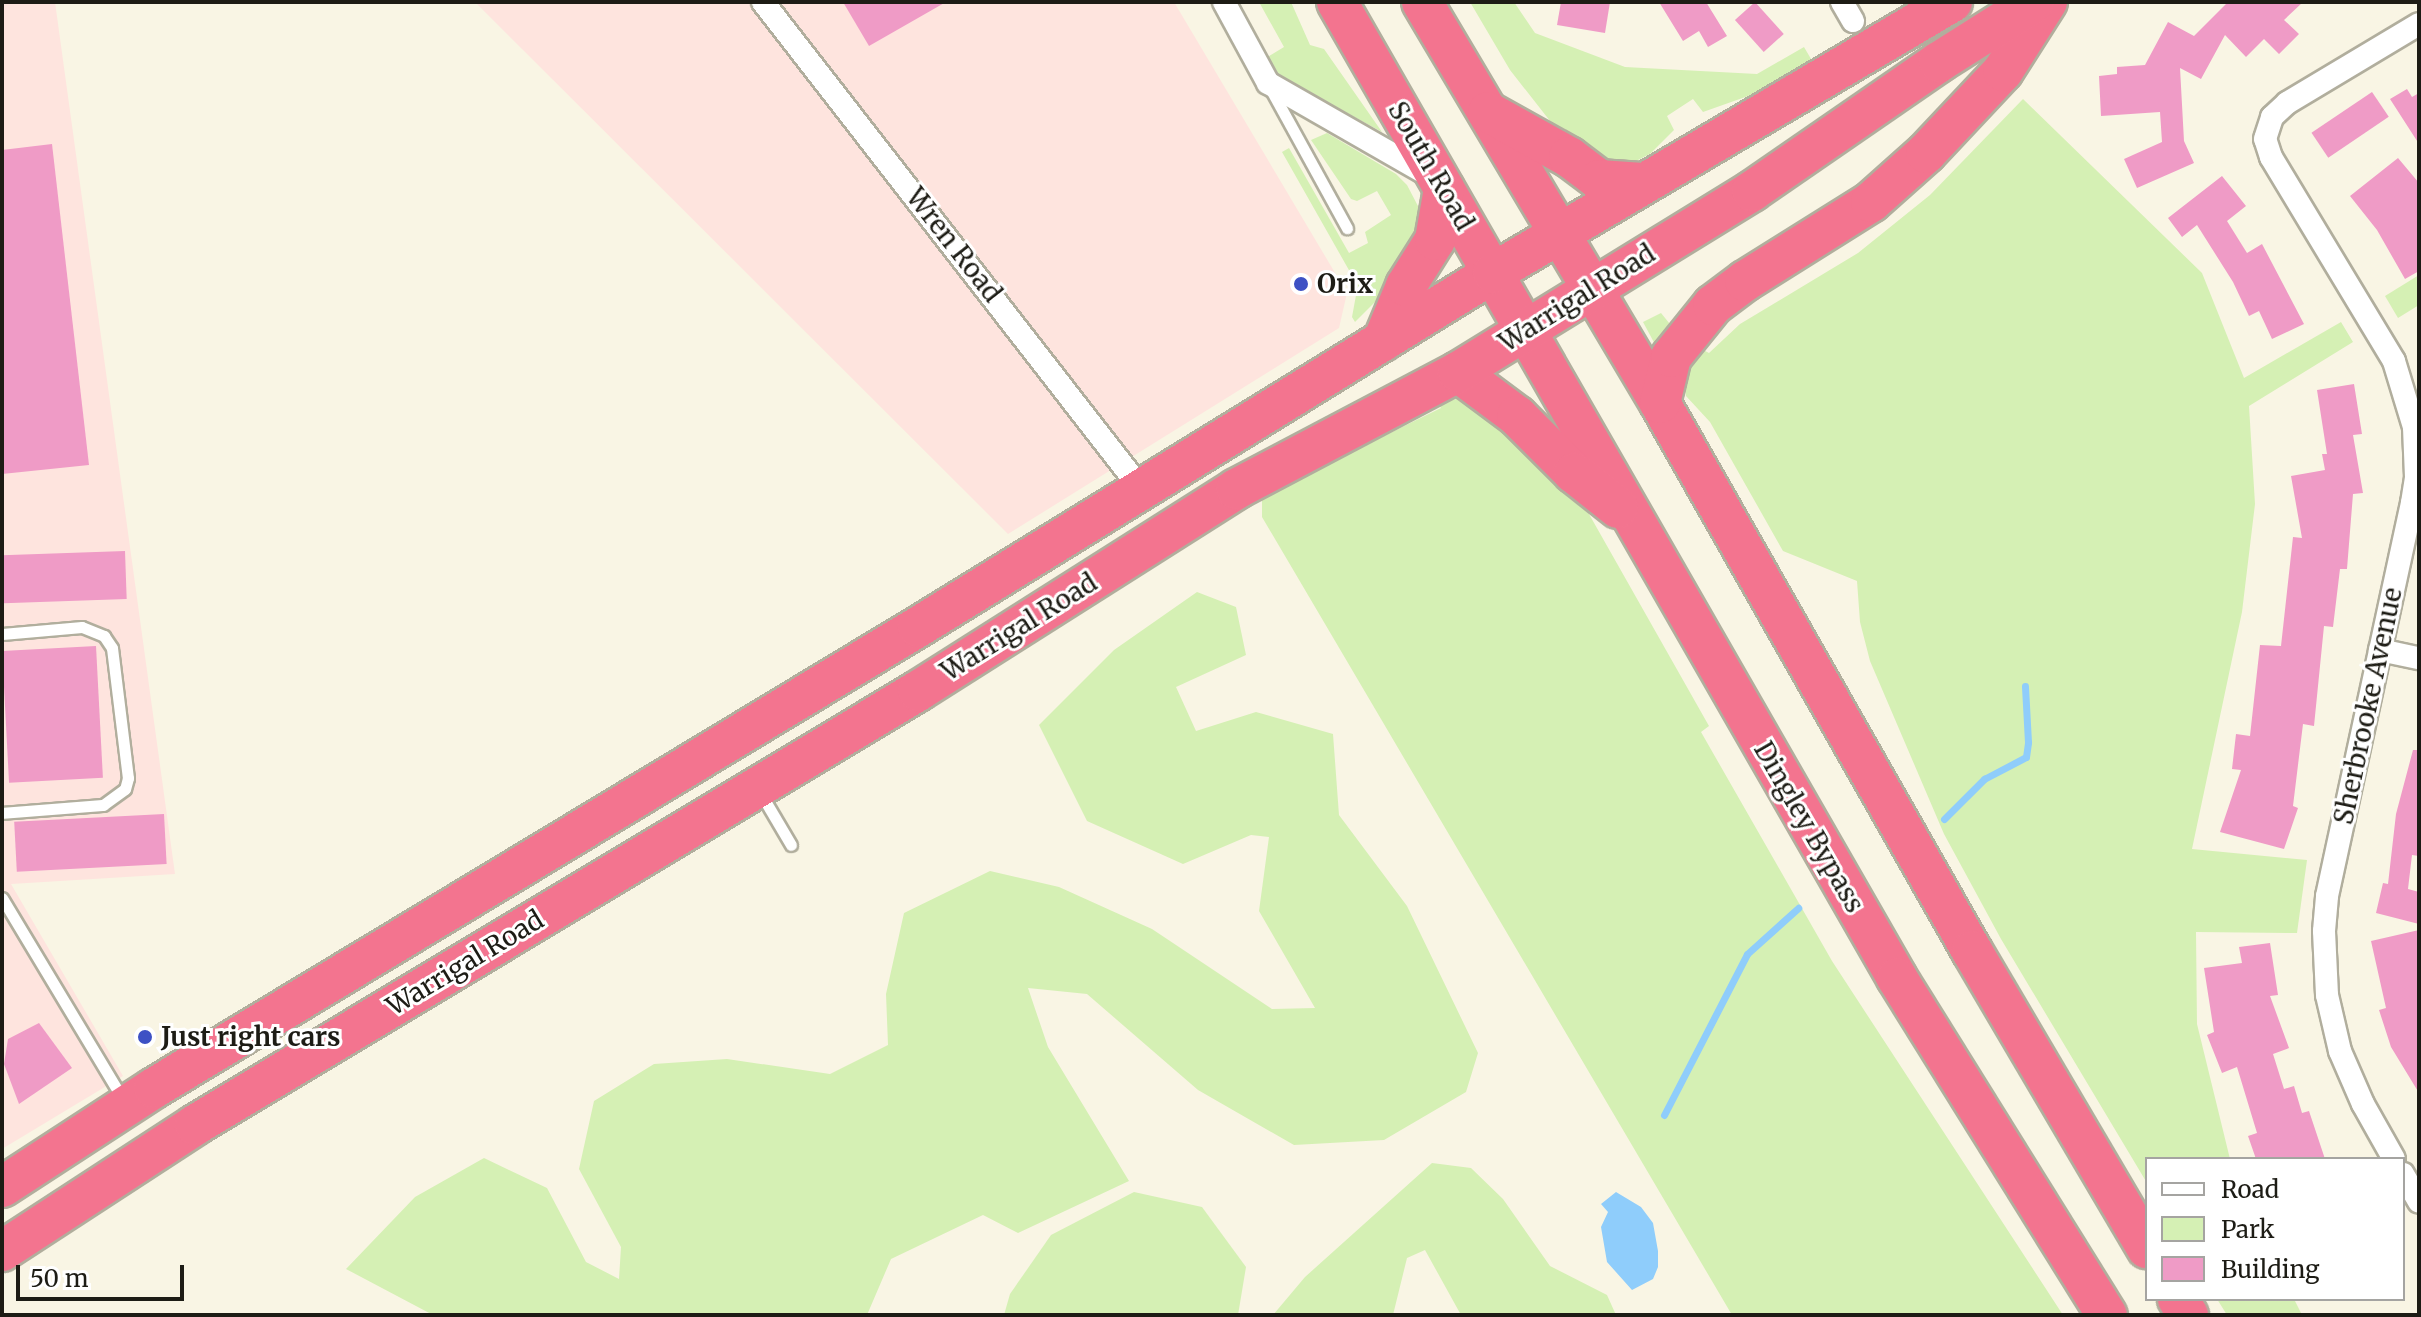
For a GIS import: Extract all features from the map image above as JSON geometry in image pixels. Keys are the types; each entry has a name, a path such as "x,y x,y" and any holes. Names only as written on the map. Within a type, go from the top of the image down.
{"highway":[{"name":"South Road","path":"1337,2 1526,330"},
{"path":"1422,2 1660,403 1972,951 2145,1245"},
{"name":"Warrigal Road","path":"2,1187 127,1106 1142,490 1493,273 1952,2"},
{"name":"Warrigal Road","path":"2,1251 195,1125 958,667 1236,489 1458,372 1793,164 1939,62 2034,2"},
{"path":"1660,403 1671,357 1713,305 1745,281 1871,202 1926,153 2003,71 2047,2"},
{"path":"1488,112 1569,157 1599,180 1642,183"},
{"path":"1383,341 1406,286 1435,240 1442,185"},
{"name":"Dingley Bypass","path":"1526,330 1730,692 1939,1049 2107,1315"},
{"path":"1458,372 1517,416 1574,473 1637,523"}],"street":[{"name":"Wren Road","path":"763,2 1142,490"},
{"path":"1224,2 1268,83 1442,185"},
{"name":"Sherbrooke Avenue","path":"2393,1157 2363,1104 2340,1051 2324,963 2327,896 2416,477 2414,427 2408,400 2384,343 2271,157 2265,139 2272,117 2287,103 2419,24"},
{"path":"2380,650 2419,658"},
{"path":"2405,1178 2419,1202"}],"lane":[{"path":"1268,83 1347,228"},
{"path":"2,634 82,627 95,629 104,636 112,648 128,778 125,789 103,805 2,813"},
{"path":"757,788 791,845"},
{"path":"2,898 127,1106"}],"shaded area":[{"path":"2,2 55,2 175,874 11,884 123,1076 2,1149"},
{"path":"475,2 1174,2 1347,293 1339,328 1008,534"}],"green space":[{"path":"1259,2 1291,2 1310,45 1324,49 1382,132 1282,78 1266,58 1284,47"},
{"path":"1470,2 1514,2 1535,33 1625,67 1757,74 1804,47 1814,64 1751,95 1703,112 1693,99 1667,116 1674,130 1650,154 1618,170 1561,135 1510,70"},
{"path":"2023,99 2202,273 2244,378 2341,322 2353,342 2249,406 2255,504 2242,612 2192,849 2307,860 2297,933 2196,932 2197,1024 2230,1157 2145,1157 2145,1180 2001,939 1944,834 1870,661 1860,622 1857,581 1783,551 1710,422 1686,396 1683,380 1692,344 1709,353 1740,324 1858,253 1930,195"},
{"path":"1327,133 1396,174 1407,185 1419,208 1409,260 1386,291 1355,322 1352,317 1359,279 1354,279 1282,152 1289,148 1349,253 1368,243 1365,232 1391,215 1377,191 1357,201 1351,199 1311,140"},
{"path":"2419,275 2419,305 2398,318 2385,296"},
{"path":"1661,313 1674,329 1657,348 1643,322"},
{"path":"1466,397 1572,484 1709,726 1701,732 1832,961 2063,1315 1732,1315 1262,517 1262,500 1314,470 1441,408 1437,403"},
{"path":"1197,592 1236,607 1246,655 1176,687 1196,731 1256,712 1333,734 1339,815 1407,906 1478,1053 1466,1092 1384,1140 1294,1145 1198,1090 1087,994 1028,988 1048,1047 1129,1181 1018,1233 983,1215 891,1259 867,1315 433,1315 346,1269 415,1197 484,1158 547,1188 586,1262 619,1279 621,1247 579,1169 594,1101 654,1064 727,1059 830,1074 888,1045 886,994 904,913 990,871 1059,887 1152,929 1272,1009 1315,1008 1259,911 1269,837 1251,835 1183,864 1087,821 1039,725 1114,650"},
{"path":"1432,1163 1471,1168 1503,1199 1550,1266 1607,1295 1616,1315 1461,1315 1425,1250 1407,1258 1393,1315 1273,1315 1305,1277"},
{"path":"1134,1192 1202,1207 1246,1267 1238,1315 1004,1315 1010,1294 1051,1235"},
{"path":"2218,1301 2295,1301 2302,1315 2227,1315"}],"water":[{"path":"1616,1192 1641,1207 1653,1223 1658,1251 1658,1267 1653,1279 1632,1290 1607,1262 1601,1227 1608,1212 1601,1204"}],"building":[{"path":"843,2 946,2 869,46"},
{"path":"1561,2 1610,2 1605,33 1557,25"},
{"path":"1659,2 1706,2 1727,36 1708,47 1699,31 1683,41"},
{"path":"1755,2 1784,34 1764,52 1735,20"},
{"path":"2228,2 2303,2 2284,20 2299,34 2279,54 2264,39 2246,57 2225,35 2201,79 2180,68 2184,141 2194,163 2137,188 2124,159 2162,142 2160,112 2101,116 2099,76 2117,74 2117,67 2145,65 2168,22 2194,36"},
{"path":"2407,89 2412,97 2419,93 2419,144 2390,99"},
{"path":"2372,92 2389,117 2328,158 2311,133"},
{"path":"52,144 89,465 2,474 2,150"},
{"path":"2398,158 2419,183 2419,271 2405,279 2377,230 2350,196"},
{"path":"2222,176 2246,206 2227,221 2247,253 2262,244 2304,324 2272,339 2259,311 2249,316 2233,282 2197,225 2182,237 2168,218"},
{"path":"2354,384 2362,434 2353,435 2363,493 2353,494 2347,569 2340,569 2333,627 2324,626 2314,726 2303,724 2293,806 2298,808 2284,849 2220,832 2241,770 2232,769 2236,734 2250,736 2260,645 2281,646 2293,537 2302,538 2291,476 2325,470 2322,454 2327,454 2317,390"},
{"path":"125,551 127,599 4,603 2,555"},
{"path":"96,646 103,778 9,783 2,651"},
{"path":"2413,750 2419,750 2419,856 2412,855 2408,889 2419,892 2419,924 2376,913 2383,883 2388,884 2396,814"},
{"path":"164,814 167,864 17,872 14,822"},
{"path":"2419,930 2419,1093 2391,1047 2379,1010 2386,1008 2371,941"},
{"path":"2270,943 2278,995 2270,996 2289,1048 2273,1054 2284,1089 2294,1086 2302,1113 2309,1111 2324,1157 2255,1157 2248,1136 2257,1133 2237,1067 2222,1073 2207,1035 2214,1032 2204,968 2242,963 2239,947"},
{"path":"39,1023 72,1068 19,1104 4,1064 8,1039"}],"waterway":[{"path":"1944,819 1984,779 2026,757 2025,686"},
{"path":"1664,1115 1747,954 1798,908"}],"place":[{"name":"Orix","path":"1301,284"},
{"name":"Just right cars","path":"145,1037"}]}
